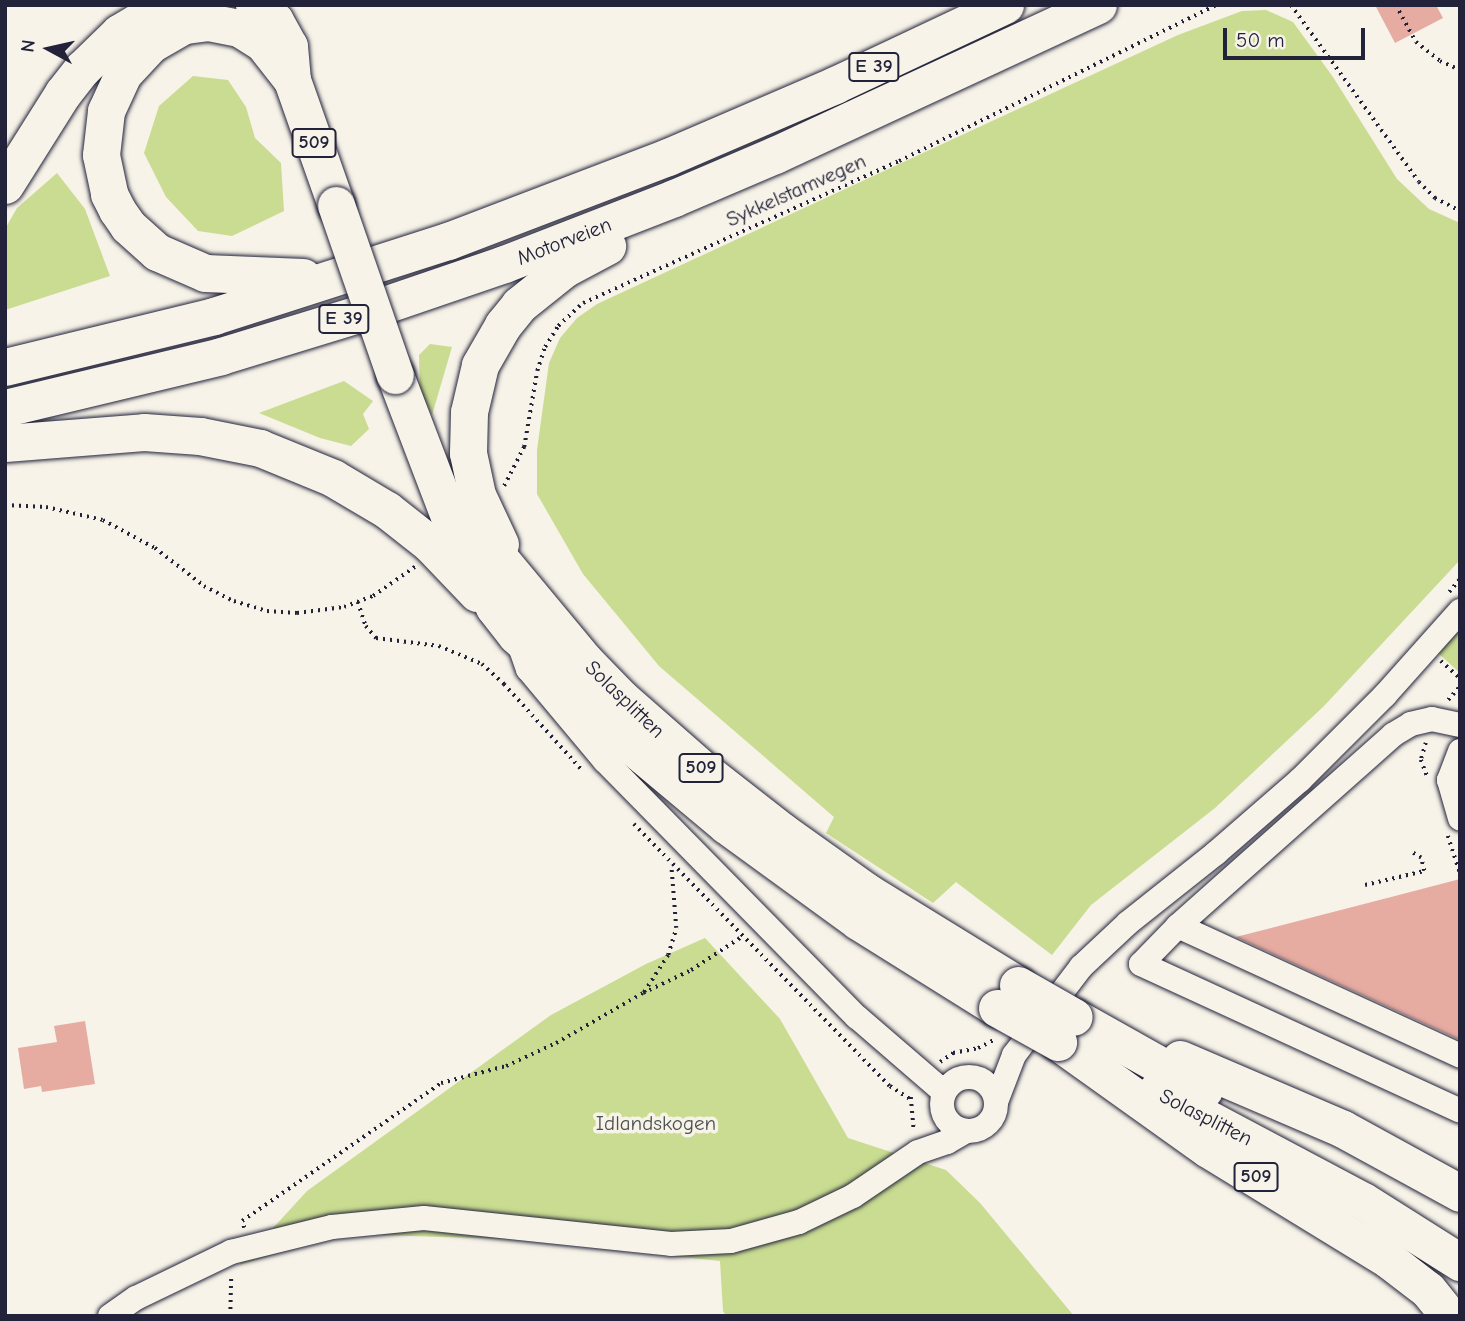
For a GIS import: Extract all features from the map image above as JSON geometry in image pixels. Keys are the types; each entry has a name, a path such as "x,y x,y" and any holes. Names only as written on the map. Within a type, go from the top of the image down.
{"highway":[{"path":"5,185 62,93 82,69 119,33 166,5"},
{"path":"254,5 275,21 284,34 289,46 292,80"},
{"name":"Motorveien","path":"5,367 188,323 448,241 668,157 835,85 1005,5"},
{"name":"Motorveien","path":"5,408 141,377 288,337 504,264 674,198 958,72 1098,5"},
{"name":"E 39","path":"292,80 262,43 239,28 198,22 168,32 136,58 113,93 102,133 101,155 109,194 128,226 142,242 187,267 237,276 344,276"},
{"name":"Solasplitten","path":"292,80 395,375 425,451 484,542 511,610 600,717 677,785 812,888 1008,997"},
{"name":"E 39","path":"511,610 472,475 467,432 472,390 481,365 503,325 531,294 564,269 604,248 674,198"},
{"path":"5,443 144,432 200,436 260,448 332,478 387,510 511,610"},
{"name":"Solasplitten","path":"511,610 594,670 701,768 783,832 1008,997"},
{"name":"509","path":"1008,997 1066,1030 1208,1149 1388,1260 1428,1290 1449,1316"},
{"name":"Solasplitten","path":"1066,1030 1370,1181 1457,1247"},
{"name":"509","path":"1066,1030 1299,1108 1460,1193"}],"street":[{"path":"511,610 528,669 605,761 943,1101 950,1125 964,1132"},
{"path":"916,1141 947,1142 964,1132 984,1128 995,1112 996,1101 1014,1055 1081,967 1103,945 1300,780 1385,695 1460,611"},
{"path":"1460,725 1432,719 1411,724 1393,735 1178,926 1141,964 1460,1111"},
{"path":"1460,751 1455,781 1460,818"},
{"path":"1178,926 1460,1056"},
{"path":"110,1316 136,1297 239,1250 332,1227 424,1217 671,1244 731,1241 799,1222 853,1196 916,1141 956,1080 972,1077 986,1065 1014,1055"},
{"path":"972,1077 991,1088 996,1101"},
{"path":"1456,1316 1460,1304"}],"path":[{"name":"Sykkelstamvegen","path":"500,493 524,447 537,371 545,347 558,326 583,303 899,161 1216,5"},
{"path":"1291,5 1419,182 1436,198 1460,211"},
{"path":"1396,5 1416,42 1440,61 1460,70"},
{"path":"5,505 46,507 103,520 140,539 204,586 250,607 297,613 332,610 358,603 390,586 422,561"},
{"path":"358,603 366,626 376,638 439,646 482,664 591,779"},
{"path":"1435,656 1460,678"},
{"path":"625,815 890,1086 910,1099"},
{"path":"1365,885 1424,871 1421,858 1411,852"},
{"path":"643,993 668,955 676,928 676,899 671,862"},
{"path":"230,1316 242,1221 441,1083 506,1066 556,1043 643,993 691,970 743,936"},
{"path":"915,1091 910,1099 916,1141"}],"green space":[{"path":"1266,10 1293,22 1333,77 1397,179 1429,209 1460,223 1460,560 1324,706 1215,808 1091,905 1052,955 956,882 933,903 826,833 834,817 659,666 583,574 537,494 537,450 549,363 560,338 577,318 597,304 1178,35 1242,11"},
{"path":"193,76 228,80 246,107 255,138 281,163 284,211 232,236 198,231 166,197 144,153 159,106"},
{"path":"57,173 85,209 110,276 5,310 5,229 17,208"},
{"path":"430,344 452,347 432,415 420,391 419,355"},
{"path":"344,381 373,401 363,414 369,429 351,446 320,438 259,413"},
{"path":"1460,627 1460,673 1438,653"},
{"name":"Idlandskogen","path":"705,938 780,1019 848,1138 946,1170 980,1203 1074,1316 726,1316 723,1311 720,1261 508,1239 345,1234 239,1265 307,1191 551,1015 646,964"}],"building":[{"path":"1375,5 1436,5 1443,18 1395,43"},
{"path":"1460,879 1460,1040 1236,937 1395,896"},
{"path":"85,1021 95,1084 42,1092 41,1086 24,1089 18,1048 57,1042 54,1026"}]}
